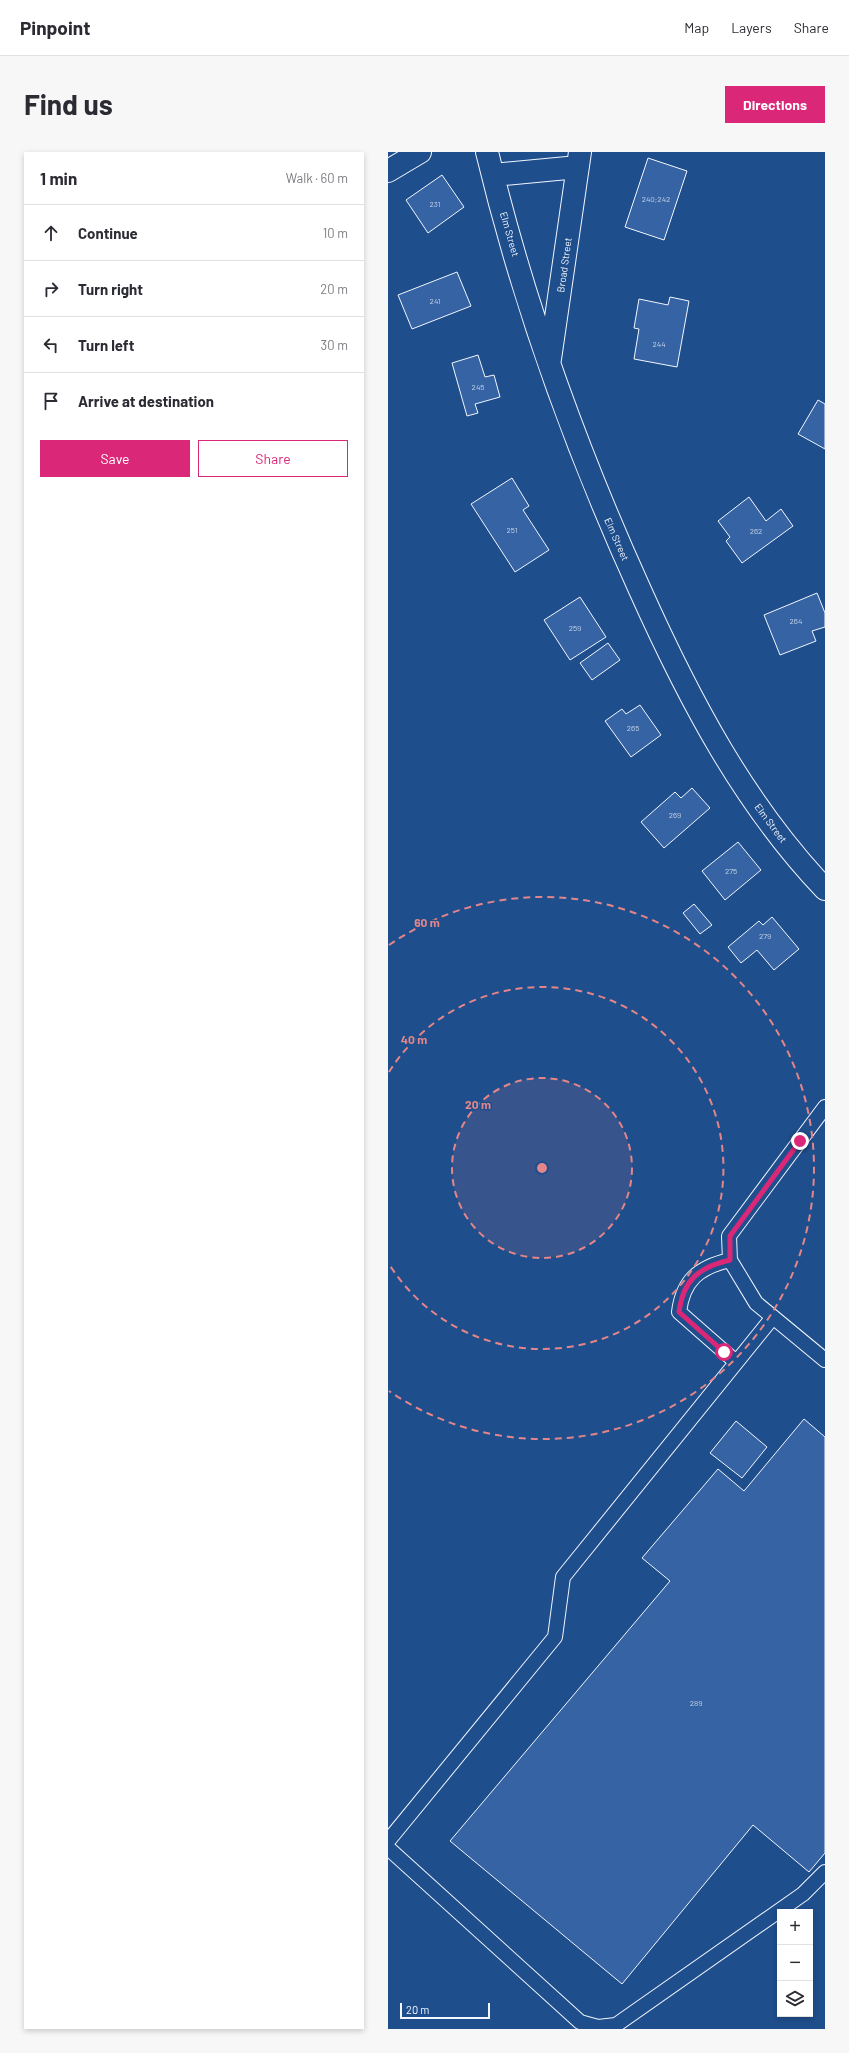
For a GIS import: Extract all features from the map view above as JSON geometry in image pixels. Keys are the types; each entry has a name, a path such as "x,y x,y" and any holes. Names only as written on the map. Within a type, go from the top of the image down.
{"street":[{"path":"388,171 420,152"},
{"name":"Elm Street","path":"487,152 532,312 596,491 656,626 689,692 724,756 765,817 825,889"},
{"name":"Broad Street","path":"493,175 579,160 550,362"}],"lane":[{"path":"825,1107 730,1236 730,1260 756,1303 825,1360"},
{"path":"730,1260 714,1264 700,1270 689,1283 684,1293 679,1312 736,1362"},
{"path":"388,1841 555,1637 563,1577 773,1316"},
{"path":"388,1848 580,2022 598,2026 616,2025 803,1894 825,1872"}],"building":[{"path":"648,158 687,171 664,240 625,227"},
{"path":"442,175 464,207 428,233 406,200"},
{"path":"457,272 471,306 412,329 398,295"},
{"path":"670,297 689,301 677,367 634,359 639,329 634,328 639,299 668,305"},
{"path":"478,355 485,377 494,375 500,397 475,404 478,413 467,416 452,363"},
{"path":"818,400 825,404 825,449 798,434"},
{"path":"512,478 529,506 523,510 549,550 515,572 471,504"},
{"path":"749,497 766,521 781,509 793,526 742,563 726,541 730,537 718,521"},
{"path":"817,593 825,613 825,627 812,631 816,641 780,655 764,615"},
{"path":"580,597 606,637 570,660 544,620"},
{"path":"608,643 620,660 592,680 580,663"},
{"path":"640,705 661,735 631,757 605,721 622,709 626,714"},
{"path":"692,788 710,808 664,848 641,822 675,792 681,798"},
{"path":"738,842 761,870 725,900 702,871"},
{"path":"694,904 712,925 700,934 683,913"},
{"path":"772,917 799,949 774,970 757,950 741,963 728,947 759,921 763,925"},
{"path":"804,1419 825,1437 825,1853 809,1872 753,1825 622,1984 450,1841 670,1581 642,1558 718,1469 744,1491"},
{"path":"736,1421 767,1447 742,1478 710,1453"}],"route":[{"path":"724,1352 679,1312 681,1298 689,1283 700,1270 714,1264 730,1260 730,1236 800,1141"}]}
